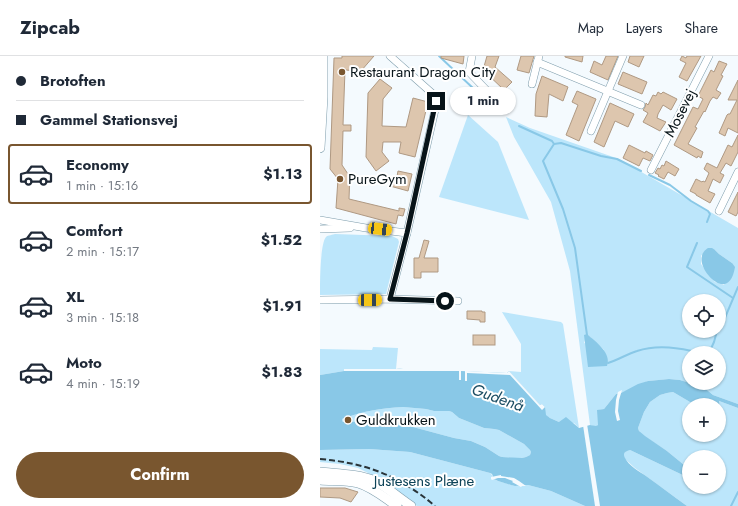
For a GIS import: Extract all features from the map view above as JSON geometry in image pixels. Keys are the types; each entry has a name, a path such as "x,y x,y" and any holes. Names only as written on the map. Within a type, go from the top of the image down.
{"main road":[{"path":"320,148 323,97 323,56"},
{"path":"320,472 361,477 374,481 411,506"},
{"path":"320,480 358,483 397,506"}],"street":[{"path":"390,56 433,94 436,101 407,233 390,299"},
{"path":"472,56 469,72 495,99"},
{"path":"591,131 623,56"},
{"name":"Mosevej","path":"651,170 709,56"},
{"path":"532,84 538,59 574,77 641,105"},
{"path":"718,211 738,172"},
{"path":"320,220 407,233"},
{"path":"320,229 366,228"},
{"path":"320,300 390,299 458,301"}],"green space":[{"path":"468,115 498,142 529,220 439,197"},
{"path":"506,117 530,128 619,159 738,228 738,404 726,400 726,398 713,395 707,390 726,390 726,346 682,346 682,381 669,379 648,381 616,394 604,409 599,410 598,425 596,427 590,425 570,271 551,202 514,137","holes":["715,250 732,263 724,285 715,282 701,264 701,256 704,252","587,334 604,350 584,343"]},
{"path":"335,234 392,236 398,239 399,242 386,294 320,295 321,264 324,241 327,236"},
{"path":"502,312 561,322 563,324 579,428 574,423 559,422 545,415 545,407 540,405 509,371 521,372 521,344"},
{"path":"373,347 398,348 396,369 344,369 344,371 320,375 320,349 372,350"},
{"path":"673,392 683,398 682,442 726,442 726,404 738,408 738,506 687,506 625,459 624,453 630,450 682,475 682,494 726,494 726,450 682,450 682,463 639,431 638,428 644,412 650,402 660,395"},
{"path":"403,407 452,412 459,418 484,428 499,430 524,444 530,450 530,455 522,458 502,457 471,441 413,427 369,421 341,421 342,419 350,416 365,412"},
{"name":"Justesens Plæne","path":"369,449 410,452 490,473 495,480 515,486 528,485 551,491 585,506 417,506 368,473 358,468 320,462 320,450"}],"water":[{"path":"708,248 715,250 735,267 732,278 727,283 721,284 714,281 704,269 702,255"},
{"path":"587,334 599,344 605,352 608,361 607,366 588,367 584,335"},
{"name":"Gudenå","path":"459,368 461,371 507,373 509,371 540,405 542,404 545,407 546,415 559,422 566,417 579,428 590,425 598,425 597,410 604,409 616,394 648,381 669,379 680,380 682,381 682,390 707,390 713,395 721,398 683,398 673,392 667,393 660,395 650,402 644,412 638,428 639,431 682,463 682,475 630,450 625,452 624,455 627,461 634,468 687,506 585,506 551,491 528,485 511,485 494,479 490,473 410,452 369,449 320,450 320,375 344,371 344,369","holes":["403,407 434,411 449,411 459,418 484,428 499,430 524,444 530,450 530,455 522,458 502,457 471,441 413,427 369,421 342,421 342,419 350,416 380,409"]},
{"path":"726,400 738,404 738,408 726,404"}],"pier":[{"path":"459,366 461,367 461,380 459,380 459,371 344,371 344,369 459,368"},
{"path":"465,369 467,371 507,373 509,371 540,405 542,404 545,407 542,410 510,375 467,373 467,381 465,381"},
{"path":"622,390 618,411 620,420 617,421 615,412 616,400 618,392"},
{"path":"587,424 600,506 595,506 583,425"},
{"path":"501,475 514,478 526,486 521,487 512,482 513,481 505,478 491,479 491,477"}],"building":[{"path":"342,56 374,56 361,71 345,70 343,125 351,125 351,131 343,131 342,165 348,174 350,172 349,199 399,211 399,208 405,209 403,216 398,215 396,224 336,208 338,179 330,169 334,58 342,58"},
{"path":"441,56 464,56 463,64 441,58"},
{"path":"487,56 499,56 495,67 512,82 504,90 483,70"},
{"path":"521,56 534,56 529,73 517,70"},
{"path":"583,56 582,62 565,57"},
{"path":"606,56 618,56 608,80 590,72 594,61 602,65"},
{"path":"630,56 644,56 639,67 628,62"},
{"path":"682,56 686,58 687,56 701,56 687,81 679,77 686,63 680,60"},
{"path":"719,61 727,64 721,75 723,76 716,90 721,93 717,99 713,97 710,101 695,127 697,128 688,144 703,152 701,158 698,156 697,158 674,145 693,107 698,109 703,99 698,96 711,70 714,72"},
{"path":"623,72 647,82 642,94 618,84"},
{"path":"542,76 568,87 563,101 549,94 547,117 535,116 536,94"},
{"path":"380,79 392,88 383,99 382,126 406,127 413,98 428,102 415,157 399,153 401,142 383,142 382,152 389,161 376,171 366,157 368,93"},
{"path":"738,80 738,133 728,128 725,136 719,133 727,115 730,114 737,100 728,100"},
{"path":"577,91 596,99 579,141 566,135 578,105 572,102"},
{"path":"658,92 661,94 663,92 677,99 671,110 663,105 658,114 657,118 666,122 660,131 643,122 648,113 643,110 646,103 648,105 653,95 656,96"},
{"path":"610,103 634,114 628,127 615,121 604,147 594,142"},
{"path":"738,135 738,152 731,166 726,163 720,173 724,175 720,183 713,179 708,191 715,194 710,203 690,191 696,179 705,182 709,173 704,169 707,163 717,168 728,145 732,147"},
{"path":"629,145 645,153 646,151 653,155 650,161 643,158 639,166 623,158"},
{"path":"666,161 679,169 675,176 668,172 664,179 655,173 658,168 660,169 662,165 664,166"},
{"path":"398,171 412,174 408,191 390,186 391,181 396,182"},
{"path":"738,192 738,212 736,216 728,212"},
{"path":"424,240 429,241 424,258 438,258 438,272 421,272 421,278 414,278 414,258 419,258"},
{"path":"467,311 485,312 485,322 467,319"},
{"path":"473,335 495,335 495,345 473,345"},
{"path":"320,488 345,488 358,492 351,502 340,498 320,497"}],"waterway":[{"path":"439,56 493,107"},
{"path":"519,126 552,141 554,144"},
{"path":"587,335 575,248 563,209 543,161 554,144 561,143 601,156 617,159 641,171"},
{"path":"649,175 670,185 691,201 708,211 710,214 707,222"},
{"path":"697,243 687,267 733,298"},
{"path":"726,315 738,287"},
{"path":"712,346 715,338"},
{"path":"608,363 633,352 645,349 661,347 682,349"},
{"path":"731,506 738,492"}],"railway":[{"path":"320,459 352,464 382,473 409,487 435,506"}],"place":[{"name":"Restaurant Dragon City","path":"342,72"},
{"name":"PureGym","path":"340,179"},
{"name":"Guldkrukken","path":"348,420"}],"route":[{"path":"436,101 407,233 390,299 445,301"}]}
